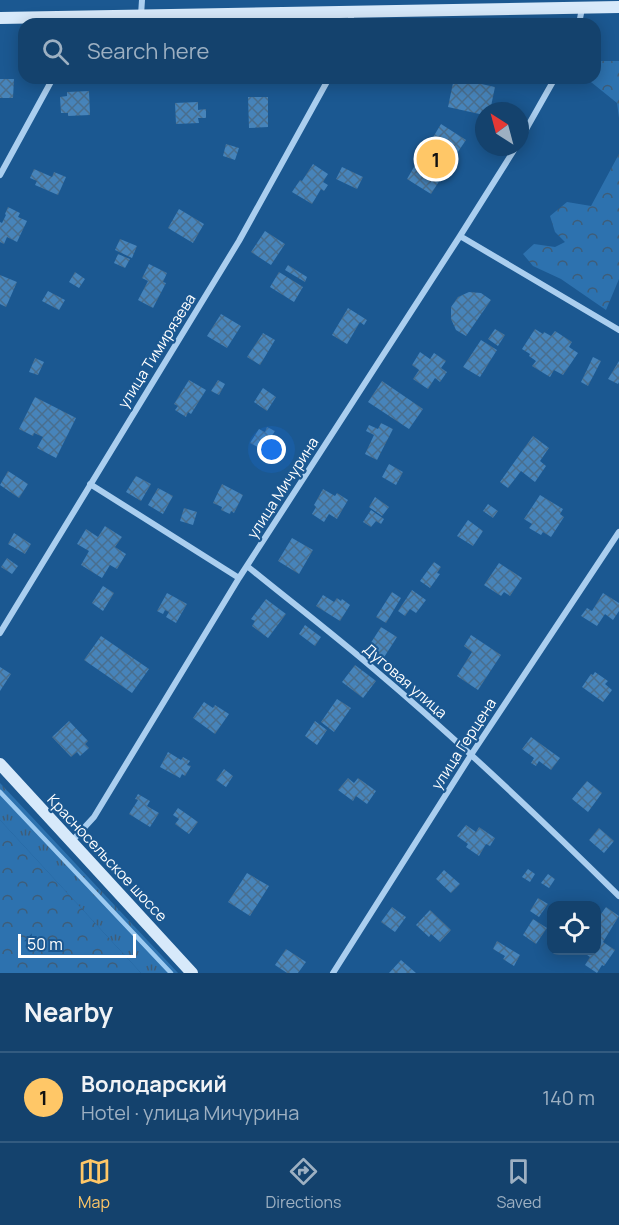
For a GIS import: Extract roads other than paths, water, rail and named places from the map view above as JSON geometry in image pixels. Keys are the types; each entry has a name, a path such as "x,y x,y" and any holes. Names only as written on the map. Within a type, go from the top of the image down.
{"main road":[{"path":"114,18 141,16 351,18 432,5 619,7"},
{"path":"0,18 18,19"},
{"name":"Красносельское шоссе","path":"0,764 192,973"}],"street":[{"path":"141,16 142,0"},
{"path":"580,18 582,8"},
{"path":"0,175 50,84"},
{"name":"улица Тимирязева","path":"0,633 239,241 326,84"},
{"path":"529,124 552,84"},
{"name":"улица Мичурина","path":"71,842 94,816 239,578 510,156"},
{"path":"460,236 619,330"},
{"path":"90,484 239,578"},
{"name":"улица Герцена","path":"333,973 471,755 619,532"},
{"name":"Дуговая улица","path":"247,566 375,670 471,755 562,839 619,896"}],"waterway":[{"path":"0,792 171,973"}],"place":[{"name":"Володарский","path":"436,159"}]}
